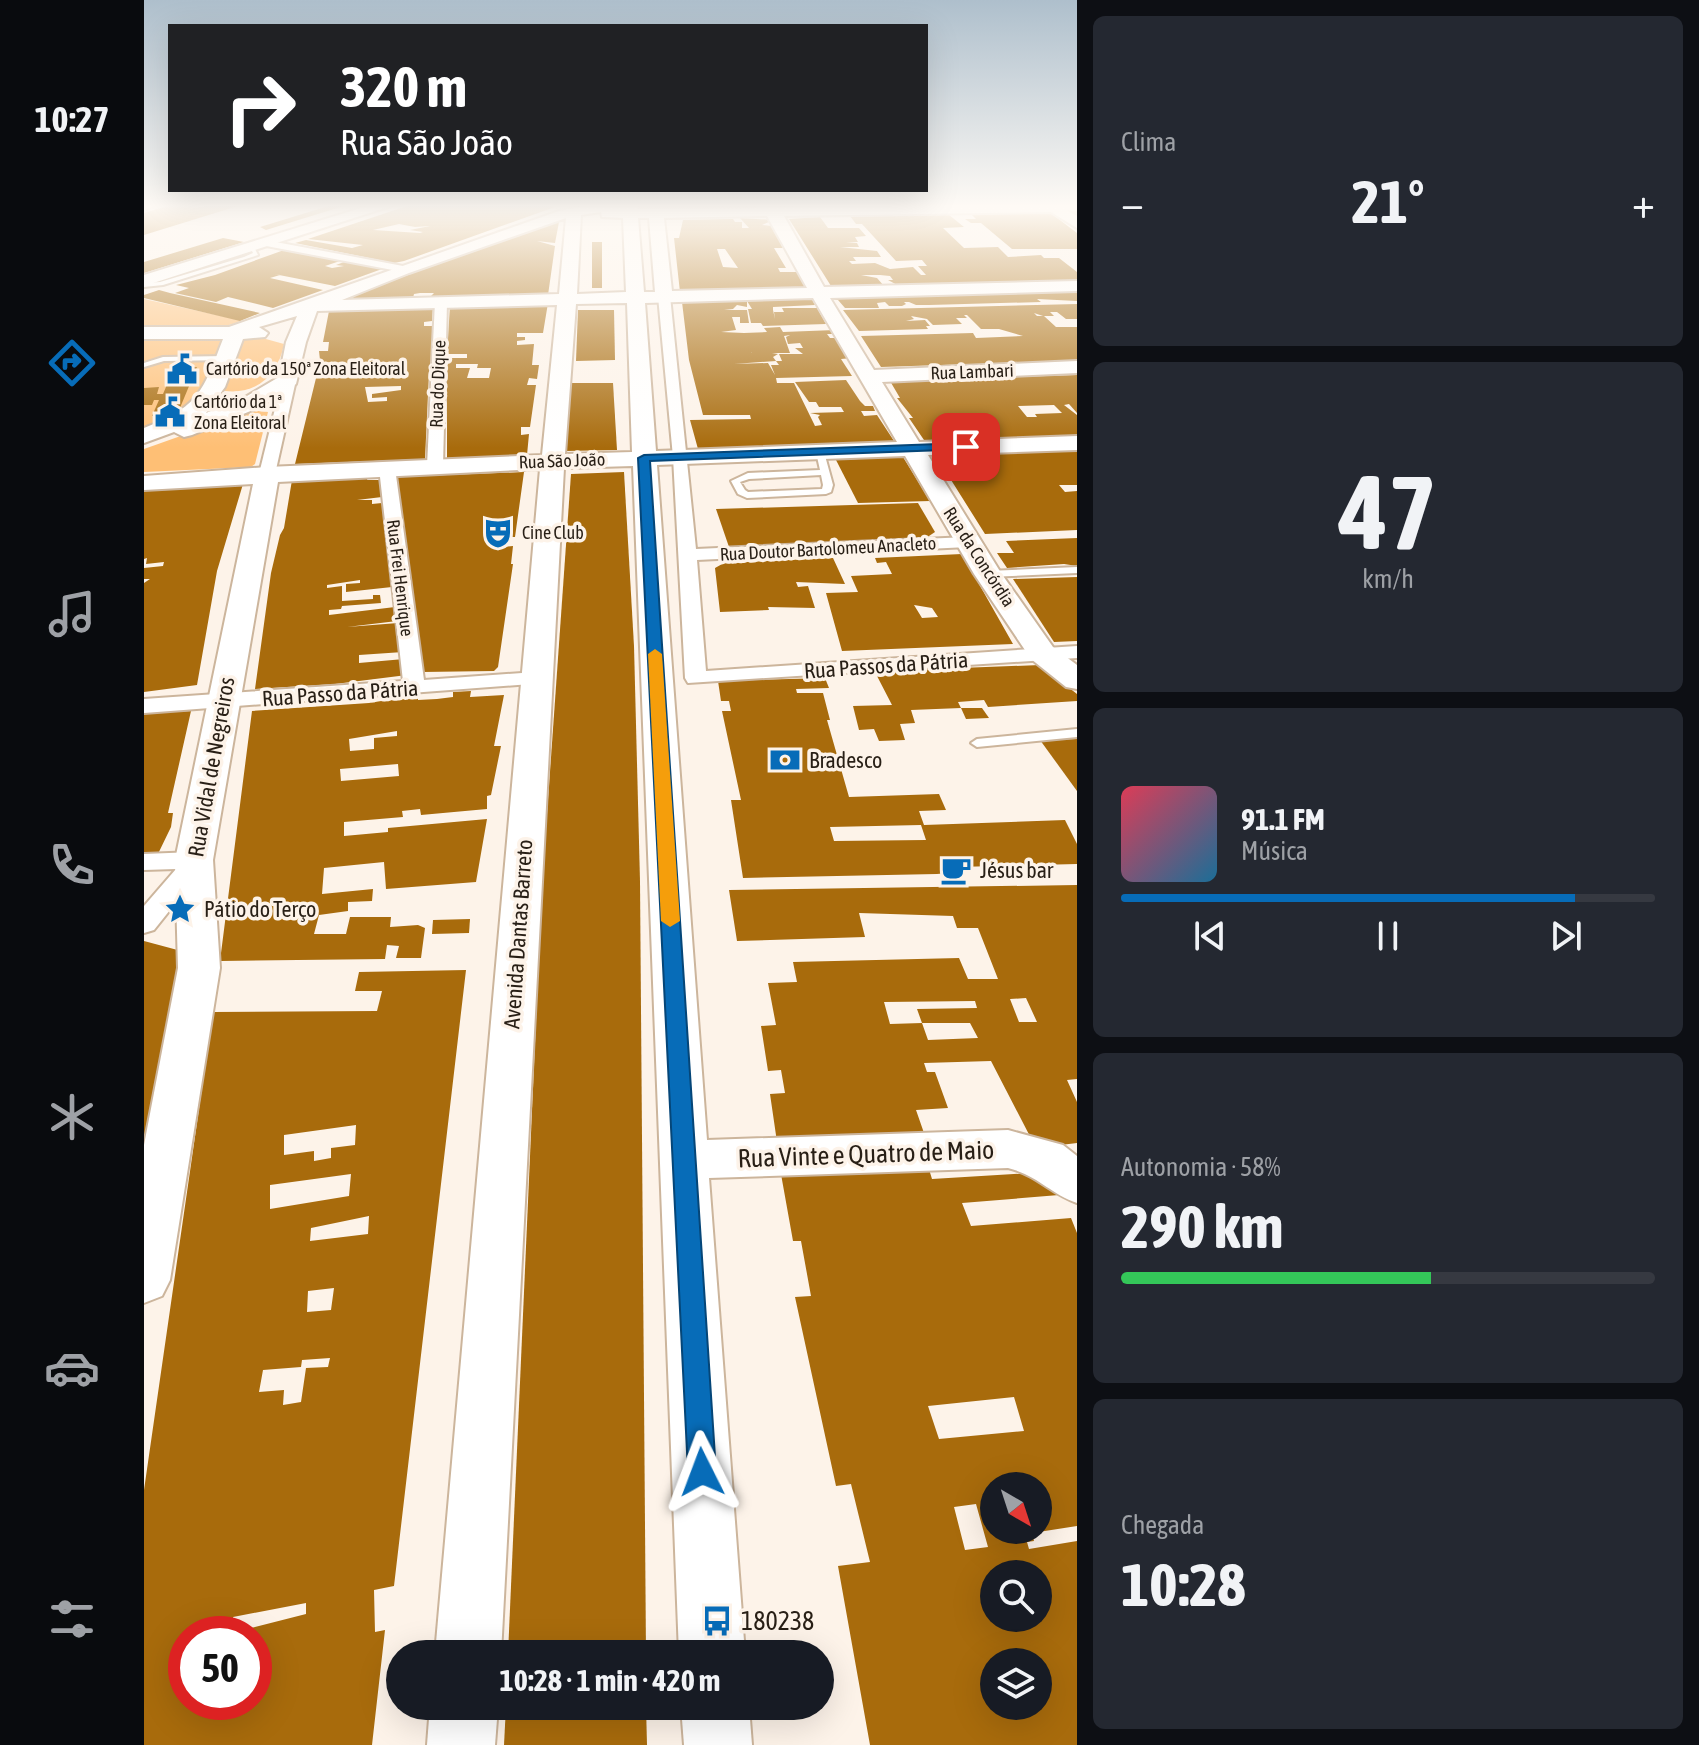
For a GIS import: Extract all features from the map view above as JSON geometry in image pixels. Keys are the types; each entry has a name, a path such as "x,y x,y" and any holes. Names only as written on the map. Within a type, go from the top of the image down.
{"street":[{"path":"144,436 189,418 205,406 214,391 236,331 362,285"},
{"name":"Avenida Dantas Barreto","path":"469,1640 536,678 563,318 569,285"},
{"path":"634,285 662,457 688,555"},
{"path":"663,285 662,457 684,1160 711,1640"},
{"name":"Rua da Concórdia","path":"815,285 988,574 1042,653 1077,680"},
{"path":"310,306 1077,286"},
{"name":"Rua do Dique","path":"435,466 441,302"},
{"name":"Rua Vidal de Negreiros","path":"144,1280 199,968 194,862 283,384 310,306"},
{"path":"144,333 236,331 272,335 296,342"},
{"name":"Rua Lambari","path":"868,376 1077,367"},
{"path":"214,391 236,396 283,384"},
{"path":"144,446 237,409 283,384"},
{"name":"Rua São João","path":"144,483 267,474 662,457 822,462 911,449 1077,443"},
{"name":"Rua Frei Henrique","path":"387,468 414,687"},
{"name":"Rua Doutor Bartolomeu Anacleto","path":"688,555 968,542"},
{"name":"Rua Passos da Pátria","path":"688,555 696,678 1077,652"},
{"name":"Rua Passo da Pátria","path":"144,706 536,678"},
{"path":"144,862 194,862"},
{"path":"144,924 194,862"},
{"name":"Rua Vinte e Quatro de Maio","path":"684,1160 1008,1149 1062,1171"},
{"path":"461,1745 463,1720"},
{"path":"716,1720 718,1745"}],"lane":[{"path":"144,365 163,359 226,358"},
{"path":"822,462 828,490 818,493 747,495 741,492 735,481 822,462"},
{"path":"988,574 1077,570"},
{"path":"977,743 1077,733"}],"shaded area":[{"path":"144,299 244,321 214,329 144,331"},
{"path":"223,334 207,392 226,399 243,398 144,442 144,336"},
{"path":"255,336 284,344 277,364 257,386 225,391 222,388 241,339"},
{"path":"254,410 268,412 255,464 251,467 144,472 144,449"}],"building":[{"path":"178,285 303,285 323,290 273,308 228,297 216,302 175,293 189,288"},
{"path":"380,285 549,285 548,295 429,298 434,293 420,293 414,294 413,298 347,298"},
{"path":"679,285 808,285 809,288 680,292"},
{"path":"159,290 260,313 240,321 144,298 144,295"},
{"path":"1077,290 1077,301 1037,299 1041,302 929,305 904,302 906,304 902,306 889,306 885,302 877,303 879,308 845,308 838,300 831,299 840,296"},
{"path":"811,297 815,305 773,307 775,319 774,312 784,312 782,308 817,308 826,324 763,326 761,323 751,323 748,309 752,309 747,301 747,307 737,305 724,310 747,310 749,323 740,323 740,317 732,317 736,330 721,332 767,332 764,328 780,327 783,332 835,330 837,334 827,334 830,338 840,338 852,358 841,359 852,376 776,378 777,383 794,383 815,426 822,425 820,415 810,413 844,412 841,407 819,407 816,402 809,402 795,382 846,380 865,406 873,406 875,411 861,411 864,416 877,415 894,441 698,449 690,420 751,419 750,415 703,415 689,360 682,302","holes":["790,335 786,337 788,344 800,343 803,348 795,348 803,354 779,354 782,361 776,361 773,357 778,354 772,353 790,353 784,336","776,361 779,365 771,365 775,375 768,363 734,364"]},
{"path":"548,303 543,333 517,333 517,337 525,337 525,340 517,341 517,345 534,344 532,365 539,365 537,379 529,378 527,385 536,385 530,427 521,427 521,435 529,434 527,455 447,458 447,358 467,358 467,354 447,354 450,305","holes":["456,364 478,364 477,368 491,368 489,378 467,378 470,368 456,368"]},
{"path":"1077,304 1077,319 1066,319 1057,312 1050,312 1054,316 1044,316 1056,327 1077,327 1077,363 881,367 861,336 973,333 976,338 1023,336 999,329 981,329 967,315 964,315 967,318 956,318 962,324 933,325 927,319 911,316 914,319 906,321 925,320 930,326 926,326 928,329 859,331 843,310"},
{"path":"433,306 432,321 424,322 424,326 433,326 433,368 429,373 425,459 295,464 317,374 315,360 320,360 319,351 328,351 329,342 323,342 329,311","holes":["401,386 401,390 372,394 372,398 387,397 387,401 368,402 365,387"]},
{"path":"578,310 614,310 615,360 576,361"},
{"path":"197,367 177,415 152,416 159,400 154,400 152,405 144,405 144,388 159,387 157,394 163,394 174,368"},
{"path":"1077,375 1077,413 1069,404 1064,405 1077,415 1077,435 936,443 924,440 909,418 913,418 897,398 900,398 890,381","holes":["1054,405 1062,413 1027,417 1018,406"]},
{"path":"569,383 613,383 617,450 565,451"},
{"path":"1077,451 1077,485 1059,485 1065,492 1077,491 1077,530 985,534 936,456"},
{"path":"903,457 930,501 858,503 836,460"},
{"path":"524,472 515,537 505,537 504,547 513,546 513,564 498,667 494,671 422,672 396,477"},
{"path":"624,472 634,646 640,881 646,1640 509,1640 542,885 571,474"},
{"path":"368,477 367,480 381,480 382,497 357,500 382,503 392,587 346,592 346,584 360,583 360,580 327,585 327,588 342,586 342,601 373,599 373,595 380,595 381,603 342,606 341,609 329,610 329,615 395,607 397,621 347,627 398,623 403,652 359,655 359,663 404,659 407,675 255,689 271,573 284,528 292,480"},
{"path":"243,484 217,571 197,685 144,692 144,583 150,579 144,579 144,568 163,566 164,562 146,564 147,558 144,559 144,487"},
{"path":"918,503 935,532 926,538 729,547 716,509"},
{"path":"1077,538 1077,566 1007,568 997,553 1014,553 1006,541"},
{"path":"962,554 1013,644 842,651 826,593 858,592 851,576 892,574 886,562 877,563 875,558","holes":["914,605 932,608 938,617 922,618"]},
{"path":"833,558 845,584 796,582 798,587 808,586 815,608 768,607 769,610 720,612 715,568 724,563"},
{"path":"1077,577 1077,641 1054,642 1013,579"},
{"path":"1040,665 1077,694 1077,701 988,707 984,700 958,702 961,708 911,710 915,723 900,724 905,740 879,741 874,729 859,730 853,706 892,705 877,676 883,671"},
{"path":"825,678 829,688 796,689 797,693 823,693 830,720 827,720 849,797 939,794 946,810 919,811 924,825 1065,820 1077,844 1077,864 956,867 958,872 937,874 743,878 731,800 741,800 722,711 731,711 729,701 721,701 718,681","holes":["921,825 926,840 834,841 830,827"]},
{"path":"471,691 470,697 504,695 494,746 501,746 491,795 487,796 487,809 421,815 420,809 402,811 403,817 344,822 344,836 388,832 388,828 487,819 476,882 386,889 384,862 324,868 322,894 373,889 372,901 348,902 348,911 319,915 314,934 346,934 350,917 391,917 390,927 418,925 425,928 421,958 396,958 399,946 387,945 385,959 220,961 252,711 369,703 418,695 418,700 437,699 453,697 453,692","holes":["397,731 397,736 374,738 374,749 350,751 349,739","398,764 399,776 341,781 340,769"]},
{"path":"961,708 982,708 989,718 966,719"},
{"path":"191,711 168,813 173,813 171,827 156,858 144,859 144,713"},
{"path":"1077,739 1077,791 1040,740"},
{"path":"1077,885 1077,1079 1067,1080 1077,1102 1077,1143 1036,1148 991,1061 924,1063 927,1072 935,1072 948,1108 916,1110 924,1133 777,1142 770,1094 785,1093 781,1070 768,1071 761,1026 776,1025 768,983 797,982 793,962 959,958 968,979 998,979 978,928 957,928 953,916 859,913 865,937 737,941 729,890","holes":["1026,998 1037,1022 1019,1022 1010,999","975,1001 977,1008 917,1009 922,1023 890,1024 884,1002","922,1023 970,1023 978,1038 928,1040"]},
{"path":"470,919 469,933 432,934 433,920"},
{"path":"144,941 185,952 144,1211"},
{"path":"466,970 394,1586 374,1590 375,1632 385,1630 372,1745 144,1745 144,1490 213,1012 377,1011 382,991 355,991 359,972","holes":["356,1125 355,1145 331,1148 331,1158 314,1161 314,1151 284,1155 284,1135","351,1174 349,1196 270,1209 270,1185","369,1216 368,1234 310,1241 311,1228","334,1288 331,1310 307,1312 308,1291","330,1358 328,1367 306,1368 301,1402 283,1405 284,1390 259,1392 263,1370 301,1367 302,1360"]},
{"path":"779,1163 928,1166 932,1179 1047,1172 1059,1195 962,1203 971,1226 1071,1218 1077,1233 1077,1526 1052,1530 1052,1472 980,1472 980,1518 976,1504 954,1507 965,1550 988,1547 987,1544 1028,1544 1029,1549 1077,1541 1077,1745 870,1745 838,1566 870,1562 851,1484 836,1486 795,1297 811,1296 801,1241 793,1241","holes":["1014,1397 1024,1431 939,1439 928,1406"]},
{"path":"505,1720 646,1720 647,1745 504,1745"}],"slow traffic":[{"path":"655,654 670,921"}],"place":[{"name":"Cartório da 150ª Zona Eleitoral","path":"182,369"},
{"name":"Cartório da 1ª Zona Eleitoral","path":"170,412"},
{"name":"Cine Club","path":"498,533"},
{"name":"Bradesco","path":"785,760"},
{"name":"Jésus bar","path":"956,870"},
{"name":"Pátio do Terço","path":"180,909"},
{"name":"180238","path":"717,1621"}],"route":[{"path":"702,1472 644,458 966,447"}]}
